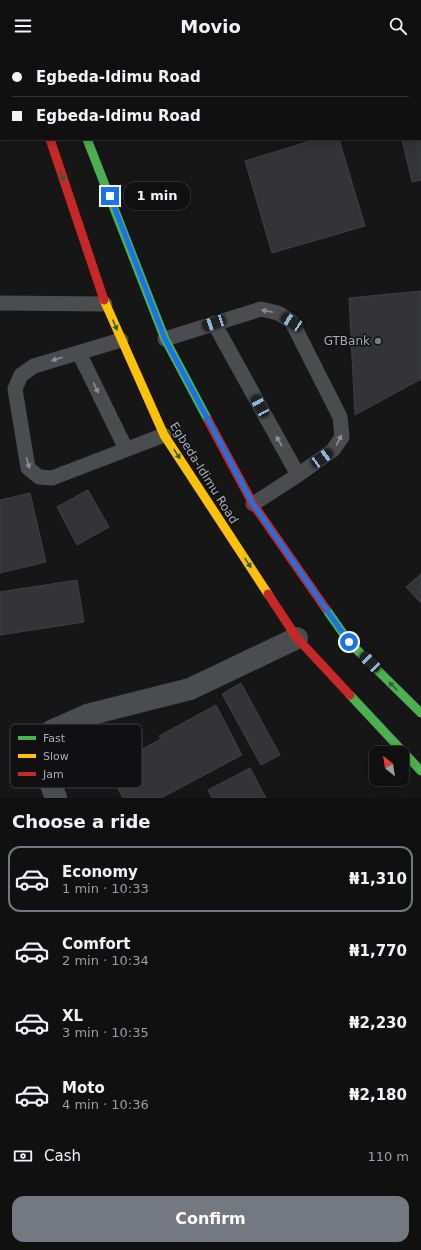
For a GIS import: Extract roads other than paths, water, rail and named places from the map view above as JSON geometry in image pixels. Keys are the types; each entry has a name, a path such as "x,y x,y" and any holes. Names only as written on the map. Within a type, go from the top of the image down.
{"main road":[{"name":"Egbeda-Idimu Road","path":"50,140 105,304 164,435 297,638 421,771"},
{"name":"Egbeda-Idimu Road","path":"87,140 165,339 253,504 349,642 421,713"}],"street":[{"path":"67,724 87,715 190,689 297,638"},
{"path":"52,788 56,798"}],"lane":[{"path":"0,303 105,304"},
{"path":"165,339 261,309 278,313 292,322 340,417 342,437 333,450 253,504"},
{"path":"214,323 298,475"},
{"path":"121,340 34,366 21,374 15,389 28,468 39,477 52,478 164,435"},
{"path":"78,353 126,449"}],"place":[{"name":"GTBank","path":"378,341"}]}
